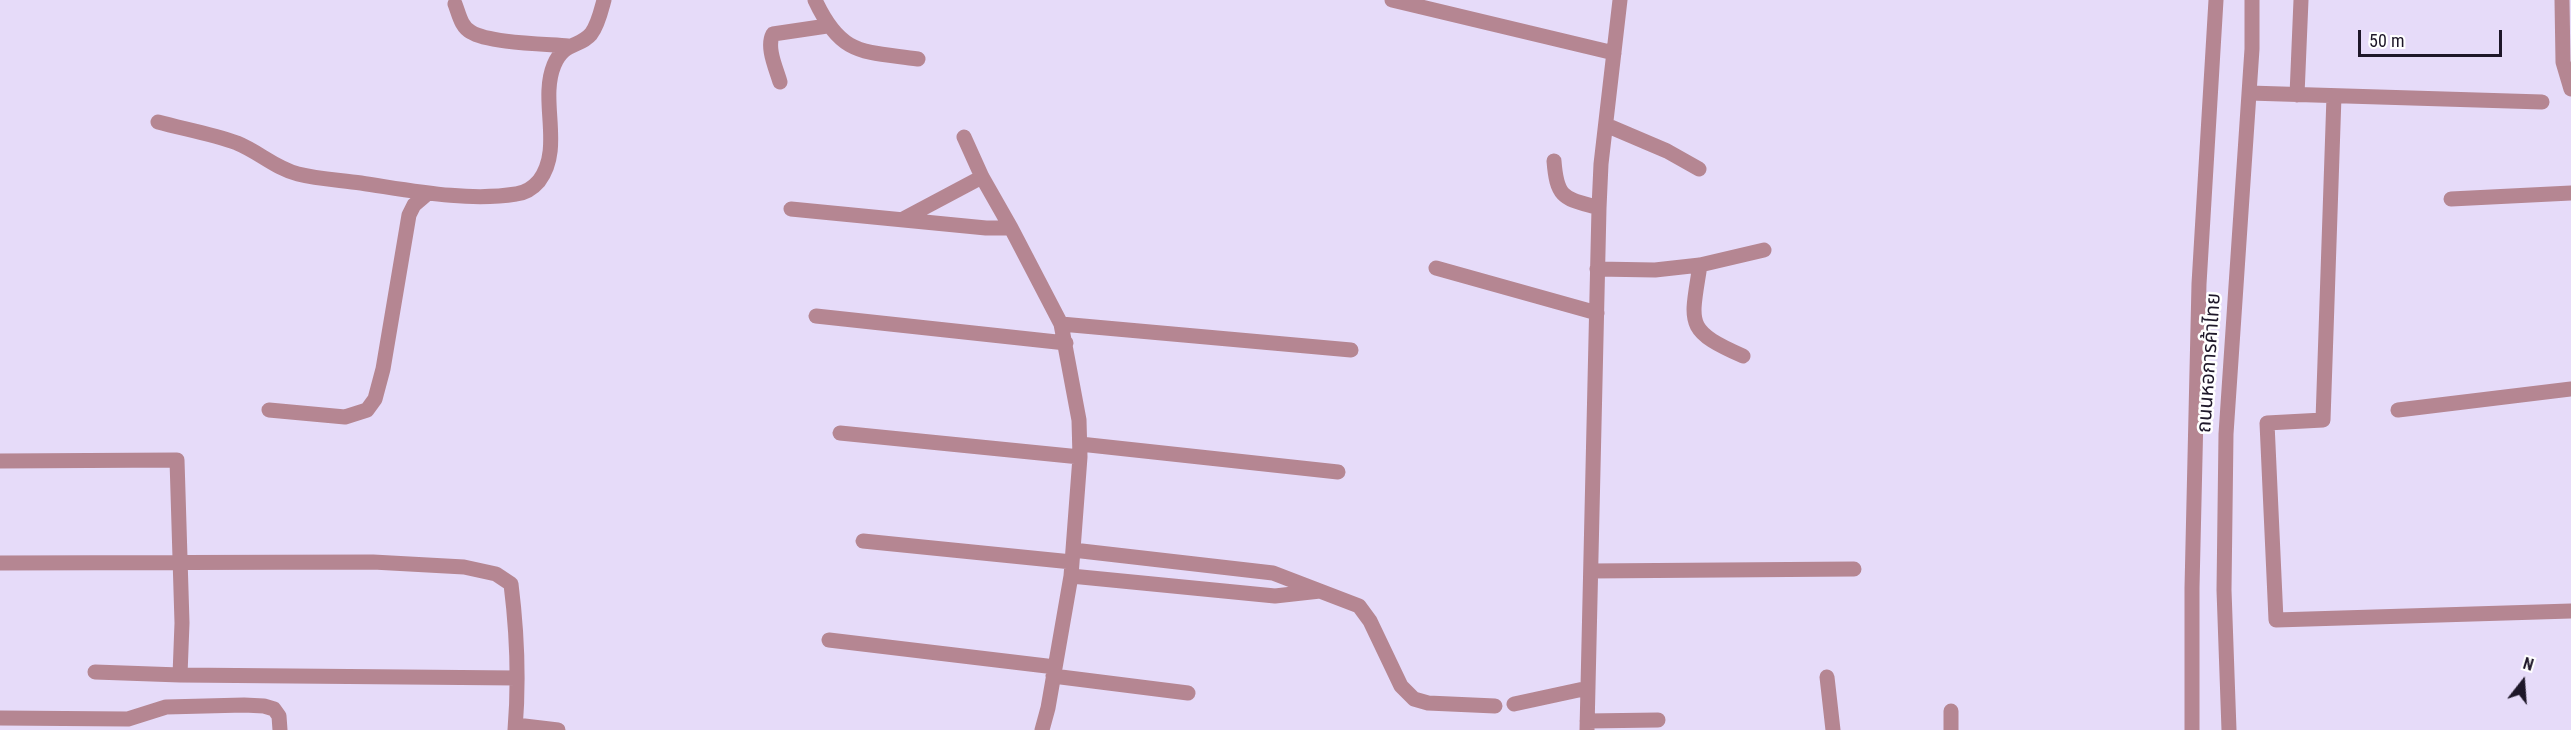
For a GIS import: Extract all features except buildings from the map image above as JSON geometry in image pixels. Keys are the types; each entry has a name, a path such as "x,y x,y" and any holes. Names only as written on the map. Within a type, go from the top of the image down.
{"street":[{"path":"455,4 464,25 471,33 490,38 568,46 584,40 592,33 604,0"},
{"path":"815,0 827,26 842,41 856,48 918,59"},
{"path":"1392,0 1614,53"},
{"path":"1620,0 1599,208 1587,725 1659,720"},
{"name":"ถนนหอการค้าไทย","path":"2192,730 2192,588 2199,284 2216,0"},
{"name":"ถนนหอการค้าไทย","path":"2229,730 2224,590 2226,434 2249,93 2252,0"},
{"path":"2297,95 2301,0"},
{"path":"2562,0 2563,62 2571,89"},
{"path":"780,82 771,48 770,39 773,33 827,26"},
{"path":"158,122 237,143 252,150 275,167 298,174 428,193 489,196 518,194 532,188 545,170 549,158 549,86 558,57 568,46"},
{"path":"2249,93 2542,102"},
{"path":"2334,96 2323,420 2267,423 2276,620 2571,611"},
{"path":"1606,124 1667,151 1699,169"},
{"path":"964,137 982,177 1061,324 1079,420 1080,451 1072,563 1042,730"},
{"path":"1554,161 1556,183 1561,193 1569,199 1599,208"},
{"path":"902,219 982,177"},
{"path":"269,410 345,417 366,410 375,399 383,369 409,215 414,205 428,193"},
{"path":"2451,199 2571,193"},
{"path":"791,209 986,228 1011,228"},
{"path":"1597,269 1655,270 1700,265 1764,250"},
{"path":"1700,265 1694,319 1699,330 1710,341 1743,356"},
{"path":"1436,268 1596,313"},
{"path":"816,316 1066,343"},
{"path":"1061,324 1351,350"},
{"path":"2398,410 2571,389"},
{"path":"840,433 1338,472"},
{"path":"0,461 177,460 178,561 182,623 180,675"},
{"path":"863,541 1072,563 1212,590 1275,596 1320,591"},
{"path":"0,563 373,562 464,567 496,574 511,584 517,678 515,728 558,730"},
{"path":"1072,563 1214,565 1273,573 1359,606 1371,621 1401,686 1414,699 1428,703 1495,706"},
{"path":"1212,590 1214,565"},
{"path":"1591,571 1854,569"},
{"path":"829,640 1188,693"},
{"path":"95,672 517,678"},
{"path":"1827,677 1833,730"},
{"path":"1514,704 1588,688"},
{"path":"0,718 128,719 166,707 244,705 274,709 279,716 280,730"},
{"path":"1951,711 1951,730"}]}
